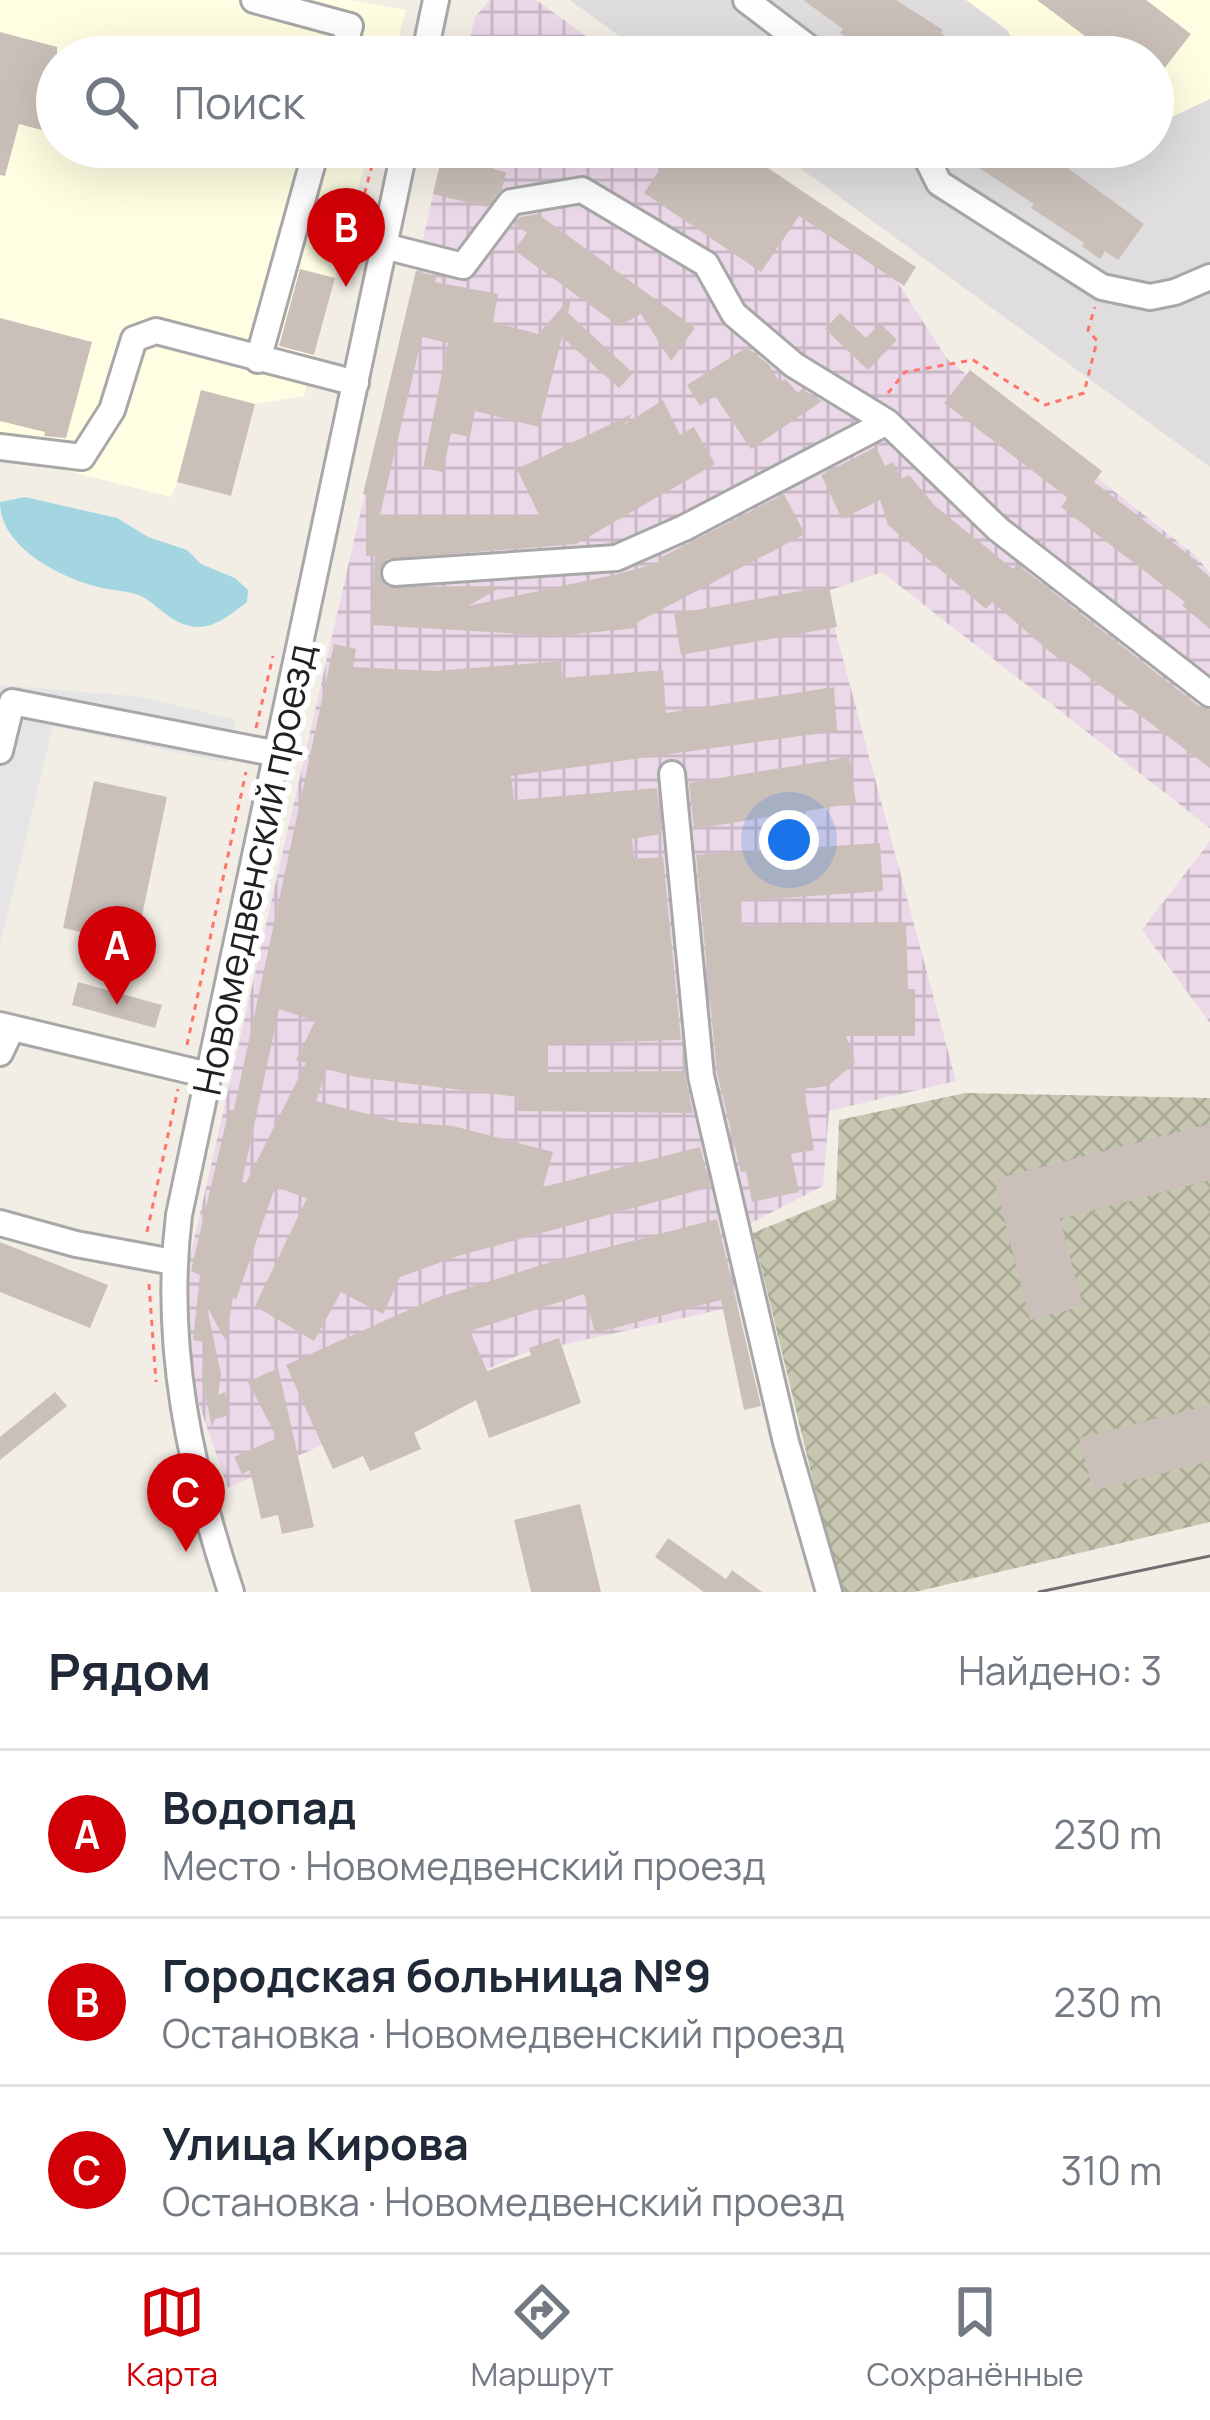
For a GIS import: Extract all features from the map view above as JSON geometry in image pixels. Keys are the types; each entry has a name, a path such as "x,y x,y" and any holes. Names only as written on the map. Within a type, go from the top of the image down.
{"street":[{"path":"254,0 350,26 347,36"},
{"path":"428,36 436,0"},
{"path":"746,0 793,36"},
{"path":"258,360 310,168"},
{"name":"Новомедвенский проезд","path":"231,1592 183,1413 172,1308 173,1262 208,1075 401,168"},
{"path":"932,168 939,183 1102,286 1150,297 1210,277"},
{"path":"384,246 463,266 511,202 583,190 706,264 734,314 794,365 879,418 998,529 1210,694"},
{"path":"0,447 82,457 112,410 134,338 156,331 356,383"},
{"path":"395,574 616,558 684,528 879,418"},
{"path":"0,751 12,702 278,754"},
{"path":"672,774 701,1076 786,1442 829,1592"},
{"path":"0,1053 6,1027 208,1075"},
{"path":"0,1222 76,1244 173,1262"}],"path":[{"path":"879,418 905,372 973,359 1045,405 1084,393 1097,341 1088,330 1102,286"}],"shaded area":[{"path":"0,0 350,0 406,10 399,36 36,36 36,168 364,168 304,396 255,404 231,496 177,482 171,497 0,454"},
{"path":"490,0 536,0 586,36 471,36 475,17"},
{"path":"570,0 1210,0 1210,467 800,168 1174,168 1174,36 619,36"},
{"path":"966,0 1210,0 1210,99 1174,116 1174,36 1011,36"},
{"path":"439,168 769,168 872,243 948,360 1196,556 1210,573 1210,828 882,572 825,592 956,1081 829,1111 823,1186 743,1227 755,1302 521,1354 228,1488 191,1381 188,1266"},
{"path":"0,685 143,697 236,720 227,763 53,726 0,945"},
{"path":"1210,841 1210,1023 1142,930"},
{"path":"965,1093 1210,1098 1210,1522 915,1592 840,1592 753,1233 836,1199 839,1120"}],"water":[{"path":"25,497 117,518 148,537 187,550 201,564 235,578 248,590 247,602 213,624 190,626 138,595 66,576 34,558 10,533 0,502"}],"building":[{"path":"803,0 896,0 945,36 844,36 840,33 843,29"},
{"path":"1037,0 1146,0 1191,34 1174,56 1174,36 1085,36"},
{"path":"0,32 36,41 36,128 19,124 5,176 0,175"},
{"path":"439,168 506,172 502,189 487,207 433,194"},
{"path":"661,168 768,168 916,267 904,286 799,216 761,272 644,193"},
{"path":"979,168 1068,168 1144,224 1118,260 1105,251 1100,259 1031,208 1034,204"},
{"path":"538,214 695,328 671,361 641,314 619,326 514,250 527,233 515,224 520,217"},
{"path":"300,269 335,278 314,355 279,346"},
{"path":"416,271 436,276 435,282 498,294 493,322 538,334 572,296 568,313 633,373 619,388 562,337 539,427 475,411 470,437 451,433 443,472 423,468 448,343 422,337 380,515 539,515 517,469 632,414 624,425 663,400 680,435 694,427 715,464 576,544 387,559 379,573 387,587 503,586 468,606 618,574 661,562 660,558 784,494 805,534 636,623 638,628 555,636 371,625 375,556 366,556 363,494"},
{"path":"840,313 866,338 880,323 897,340 868,370 825,329"},
{"path":"0,318 92,342 66,438 0,421"},
{"path":"747,347 769,365 780,383 785,379 798,393 802,389 822,401 751,449 715,396 700,406 687,385"},
{"path":"970,370 1102,471 1094,482 1198,562 1210,577 1210,629 1182,605 1185,602 1061,507 1068,498 944,403"},
{"path":"201,390 255,404 231,496 177,482"},
{"path":"876,447 885,466 893,462 901,479 909,475 935,506 1013,569 1017,564 1200,707 1210,710 1210,768 1065,659 1062,662 992,602 986,609 888,525 880,500 842,519 821,475"},
{"path":"829,586 837,627 681,655 674,614"},
{"path":"334,644 356,649 353,667 434,671 561,661 562,678 663,670 666,713 834,687 837,731 511,776 514,800 657,788 661,834 632,839 634,859 663,857 681,1040 548,1044 548,1072 684,1071 693,1113 517,1111 518,1097 356,1077 327,1069 316,1101 399,1122 453,1126 553,1152 543,1187 700,1147 710,1187 458,1256 400,1277 383,1314 341,1292 314,1341 255,1306 307,1198 275,1187 236,1300 233,1297 226,1341 207,1307 221,1374 218,1395 225,1392 230,1415 215,1419 212,1427 202,1379 205,1342 193,1340 200,1275 191,1271 229,1110 234,1110","holes":["279,1009 315,1021 296,1060 306,1063 246,1183 242,1182"]},
{"path":"849,757 856,803 694,829 689,783"},
{"path":"94,781 167,797 136,944 63,928"},
{"path":"880,843 883,891 741,901 742,926 906,922 908,989 915,989 915,1036 846,1036 855,1062 828,1086 804,1089 814,1150 791,1154 799,1192 752,1202 717,1073 696,855"},
{"path":"78,982 162,1005 155,1028 72,1005"},
{"path":"1210,1124 1210,1180 1060,1219 1083,1306 1030,1320 994,1179"},
{"path":"717,1219 761,1406 744,1410 721,1300 595,1333 584,1294 470,1331 487,1371 531,1355 529,1348 559,1338 581,1403 489,1438 476,1400 414,1433 421,1449 370,1471 363,1456 333,1469 286,1365 433,1299 551,1262"},
{"path":"0,1242 108,1285 90,1328 0,1292"},
{"path":"278,1368 314,1527 282,1534 278,1515 261,1519 250,1470 242,1474 234,1457 277,1438 248,1382"},
{"path":"55,1392 67,1406 0,1460 0,1437"},
{"path":"1210,1405 1210,1461 1093,1491 1079,1438"},
{"path":"580,1504 601,1592 531,1592 514,1520"},
{"path":"668,1538 726,1579 732,1570 762,1592 704,1592 655,1557"}],"tram line":[{"path":"1039,1592 1210,1556"}],"place":[{"name":"Городская больница №9","path":"346,287"},
{"name":"Водопад","path":"117,1005"},
{"name":"Улица Кирова","path":"186,1552"}]}
